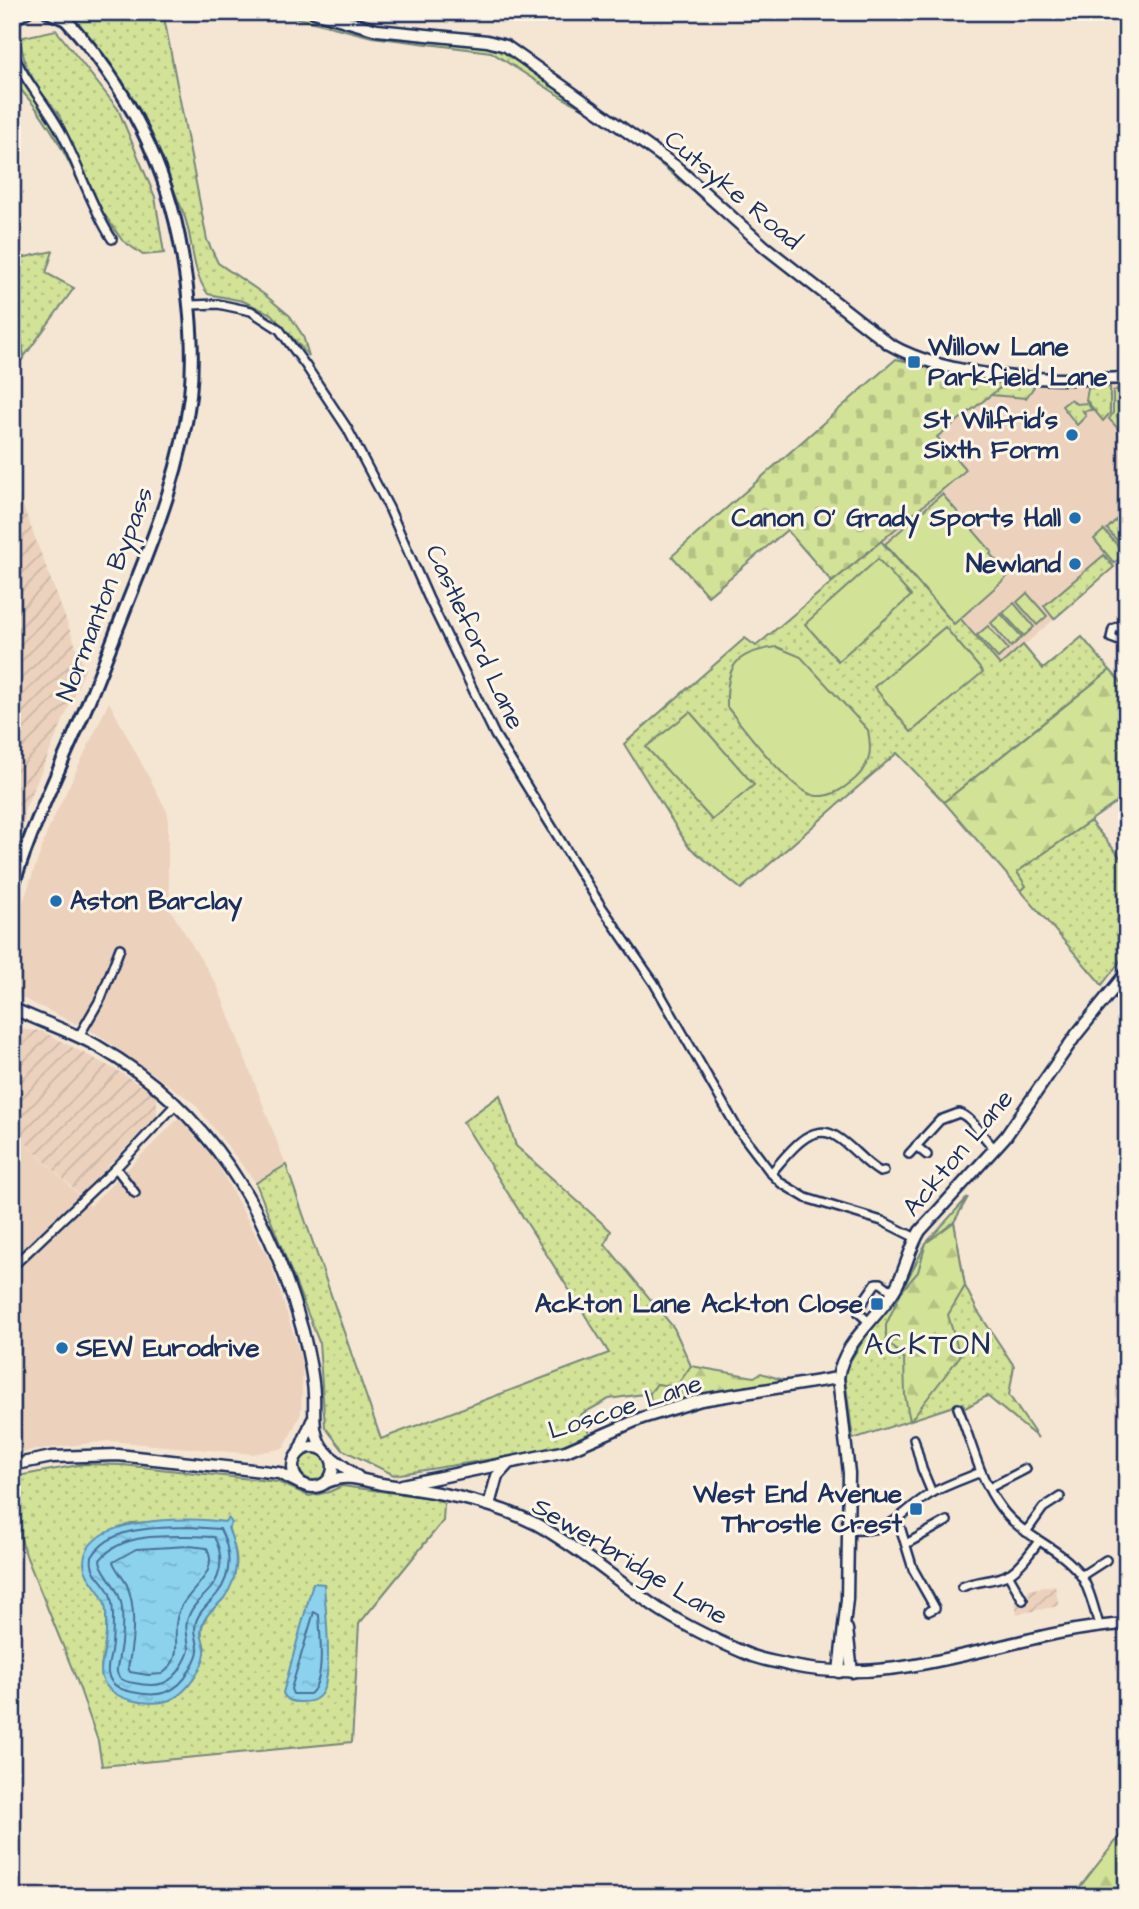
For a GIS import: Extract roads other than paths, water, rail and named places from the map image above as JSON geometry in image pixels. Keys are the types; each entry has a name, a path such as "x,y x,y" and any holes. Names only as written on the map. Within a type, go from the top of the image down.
{"main road":[{"path":"48,12 64,16 107,71 148,142 170,197 178,226 191,305"},
{"name":"Cutsyke Road","path":"314,12 393,33 487,41 506,47 674,165 765,247 889,344 908,354 948,366 995,375 1083,380 1127,378"},
{"name":"Normanton Bypass","path":"12,888 44,800 83,716 158,527 173,479 190,396 191,305"},
{"name":"Ackton Lane","path":"839,1672 846,1621 849,1473 838,1378 840,1364 849,1348 893,1292 916,1238 995,1149 1076,1035 1127,972"},
{"path":"12,1008 79,1036 137,1072 204,1131 233,1170 258,1214 296,1309 311,1371 316,1435 333,1463 333,1471 327,1482 313,1488 288,1475 118,1455 52,1457 12,1465"},
{"path":"12,1015 27,1016"},
{"name":"Loscoe Lane","path":"394,1486 508,1465 566,1451 642,1418 702,1400 838,1378"},
{"path":"301,1484 293,1469 314,1417"},
{"path":"261,1471 276,1468 309,1448 326,1452"},
{"name":"Sewerbridge Lane","path":"326,1452 358,1478"},
{"path":"489,1505 497,1476 508,1465"},
{"name":"Sewerbridge Lane","path":"327,1482 337,1477 358,1478 489,1505 534,1524 578,1549 661,1610 703,1634 757,1657 808,1669 852,1672 913,1667 1099,1625 1127,1624"},
{"name":"Ackton Lane","path":"846,1621 852,1672"}],"street":[{"path":"12,22 15,12"},
{"path":"12,22 29,12"},
{"path":"12,50 23,74 62,133 86,191 112,239"},
{"name":"Castleford Lane","path":"191,305 218,304 251,311 279,329 306,366 347,428 389,508 433,609 495,735 601,906 654,983 737,1128 771,1173 781,1183 806,1198 883,1221 916,1238"},
{"path":"1127,622 1113,629 1111,638 1127,644"},
{"path":"79,1036 102,998 120,948"},
{"path":"12,1267 116,1168 176,1104"},
{"path":"909,1154 940,1120 959,1112 966,1115 995,1149"},
{"path":"771,1173 804,1138 816,1132 835,1135 860,1158 880,1172 884,1171"},
{"path":"916,1146 927,1155"},
{"path":"116,1168 135,1193"},
{"path":"870,1323 859,1313 858,1308 876,1283 881,1283 893,1292"},
{"path":"958,1408 981,1472 1000,1507 1013,1523 1069,1562 1081,1576 1099,1625"},
{"path":"914,1439 932,1493"},
{"path":"989,1488 1026,1469"},
{"path":"848,1530 877,1530 898,1520 932,1493 981,1472"},
{"path":"1026,1532 1043,1508 1060,1497"},
{"path":"898,1520 913,1569 935,1608 929,1611"},
{"path":"906,1544 947,1521"},
{"path":"961,1587 1008,1574 1025,1559 1039,1541"},
{"path":"1081,1576 1106,1560"},
{"path":"1008,1574 1023,1600"}],"water":[{"path":"229,1519 232,1523 228,1528 236,1563 233,1581 224,1598 204,1621 201,1632 205,1653 193,1679 178,1696 164,1702 132,1700 114,1692 106,1686 101,1675 106,1611 103,1599 85,1569 89,1547 101,1536 142,1523 166,1520 224,1522"},
{"path":"313,1583 324,1584 327,1672 325,1685 315,1700 295,1702 283,1693"}],"place":[{"name":"Willow Lane Parkfield Lane","path":"914,362"},
{"name":"St Wilfrid's Sixth Form","path":"1072,435"},
{"name":"Canon O' Grady Sports Hall","path":"1075,518"},
{"name":"Newland","path":"1075,564"},
{"name":"Aston Barclay","path":"56,901"},
{"name":"Ackton Lane Ackton Close","path":"877,1304"},
{"name":"SEW Eurodrive","path":"62,1348"},
{"name":"West End Avenue Throstle Crest","path":"916,1509"}],"district":[{"name":"ACKTON","path":"928,1345"}]}
